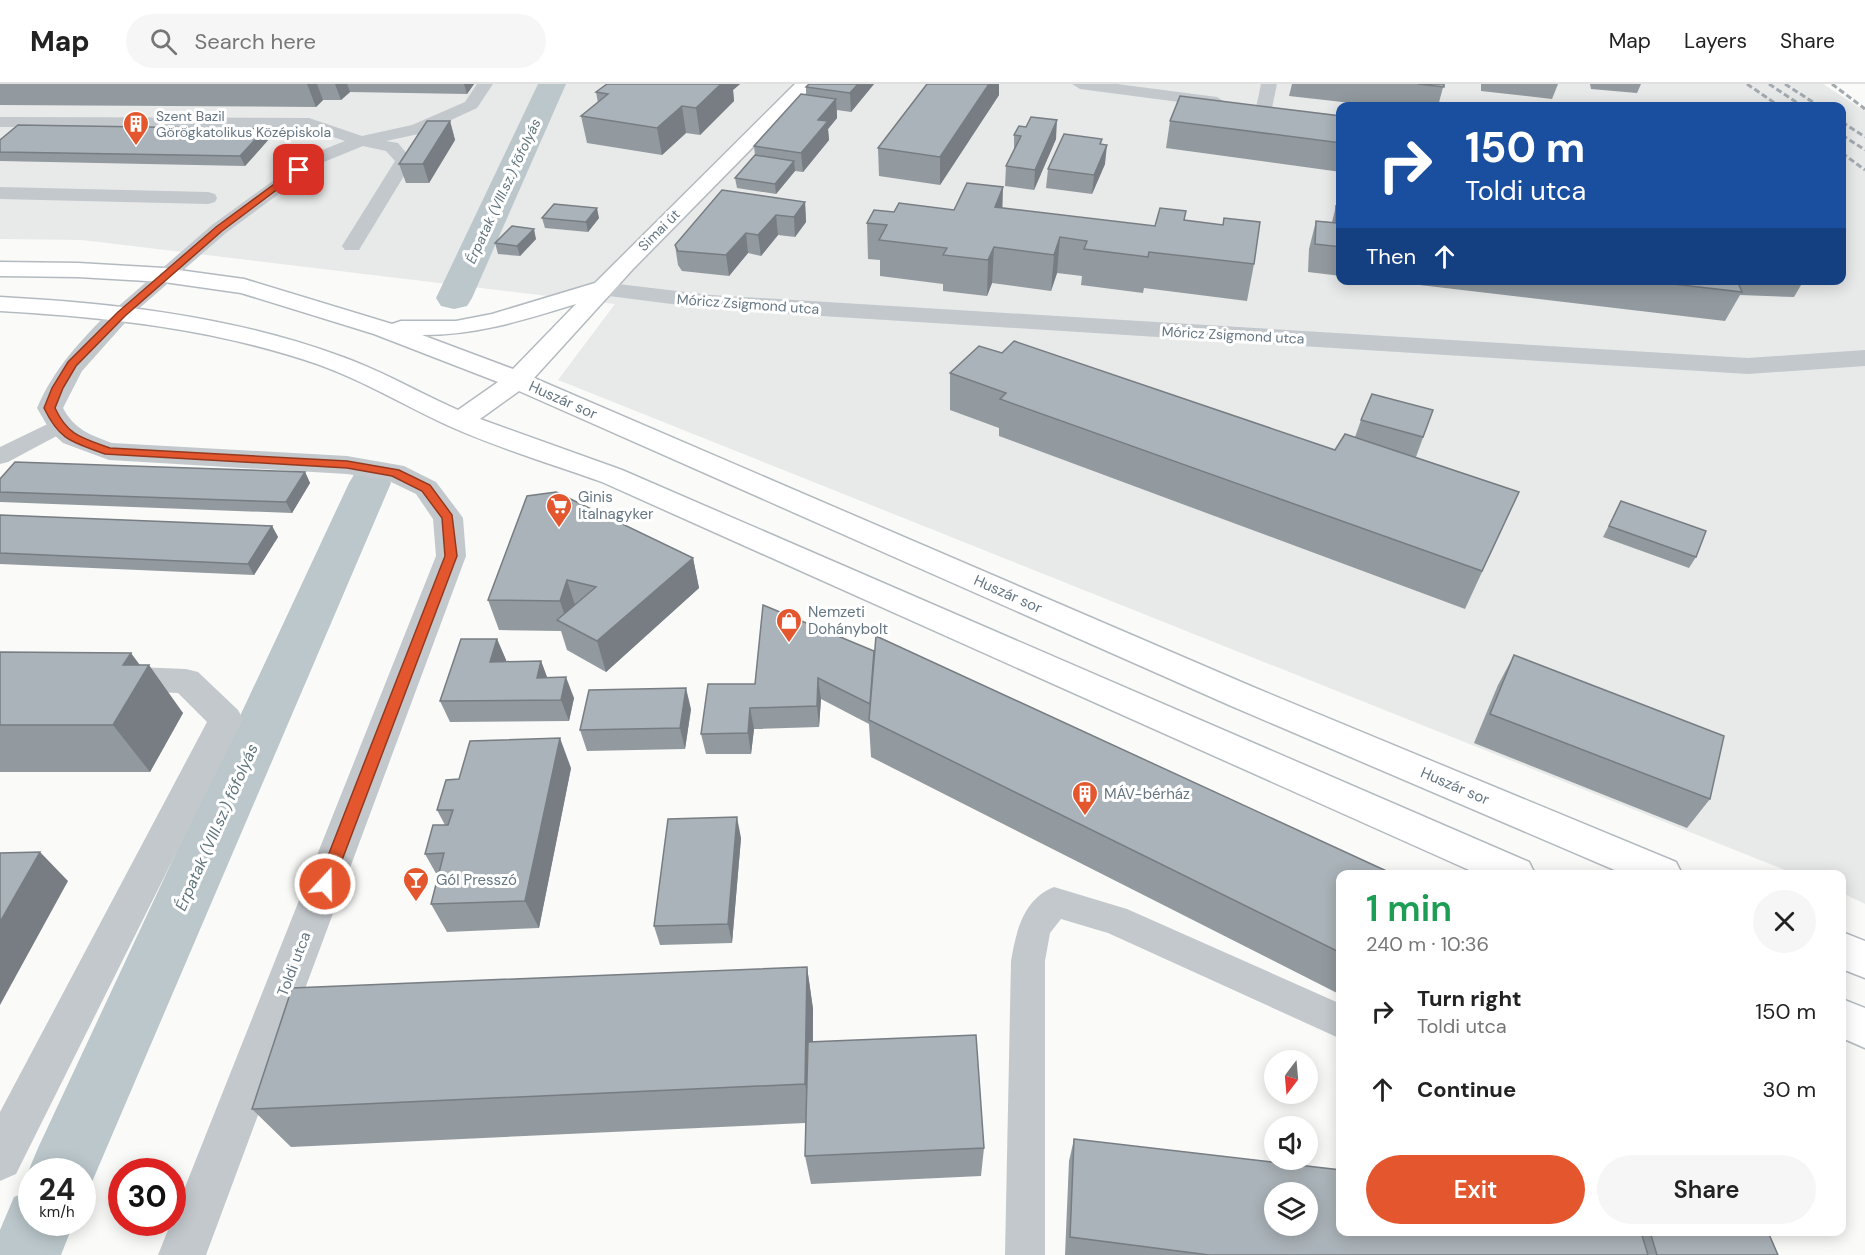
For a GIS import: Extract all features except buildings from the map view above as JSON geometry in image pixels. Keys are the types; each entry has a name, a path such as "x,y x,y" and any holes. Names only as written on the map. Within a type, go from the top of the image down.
{"main road":[{"name":"Simai út","path":"517,380 569,327 601,289 806,84"},
{"path":"0,269 78,270 164,275 244,286 383,328 517,380"},
{"path":"383,328 456,328 496,321 601,289"},
{"path":"0,304 121,314 256,338 328,360 460,421 612,476 1507,870"},
{"name":"Huszár sor","path":"460,421 517,380 1241,696 1654,870"},
{"path":"1846,952 1865,960"},
{"path":"1846,1020 1865,1028"}],"street":[{"name":"Móricz Zsigmond utca","path":"601,289 663,298 728,303 1748,366 1864,358"},
{"path":"58,426 50,408 57,388 72,364 121,314"},
{"name":"Toldi utca","path":"58,426 75,439 109,451 347,465 394,472 426,488 448,518 451,556 182,1255"},
{"path":"0,1158 226,719 186,681 81,676"}],"lane":[{"path":"121,314 219,229 313,160 361,141 417,129 471,105 485,84"},
{"path":"1080,84 1229,103"},
{"path":"1269,84 1258,107 1286,111"},
{"path":"0,122 309,123 361,141 392,147 404,161 352,246"},
{"path":"0,193 208,198"},
{"path":"0,457 58,426"},
{"path":"1025,1255 1028,961 1034,928 1054,902 1115,920 1336,1020"}],"shaded area":[{"path":"0,84 1823,84 1865,111 1865,904 1846,895 1846,870 1785,870 558,380 615,304 82,240 0,239"}],"waterway":[{"name":"Érpatak (VIII.sz.) főfolyás","path":"454,298 552,84"},
{"name":"Érpatak (VIII.sz.) főfolyás","path":"68,1158 370,483"},
{"name":"Érpatak (VIII.sz.) főfolyás","path":"25,1255 33,1236"}],"railway":[{"path":"1747,84 1773,102"},
{"path":"1769,84 1796,102"},
{"path":"1785,84 1813,102"},
{"path":"1832,84 1865,109"},
{"path":"1846,125 1865,137"},
{"path":"1846,138 1865,150"},
{"path":"1846,156 1865,170"}],"place":[{"name":"Szent Bazil Görögkatolikus Középiskola","path":"136,147"},
{"name":"Ginis Italnagyker","path":"559,529"},
{"name":"Nemzeti Dohánybolt","path":"789,644"},
{"name":"MÁV-bérház","path":"1085,817"},
{"name":"Gól Presszó","path":"416,903"}],"route":[{"path":"299,170 188,254 121,314 72,364 57,388 50,408 58,426 75,439 109,451 347,465 394,472 426,488 448,518 451,556 325,884"}]}
